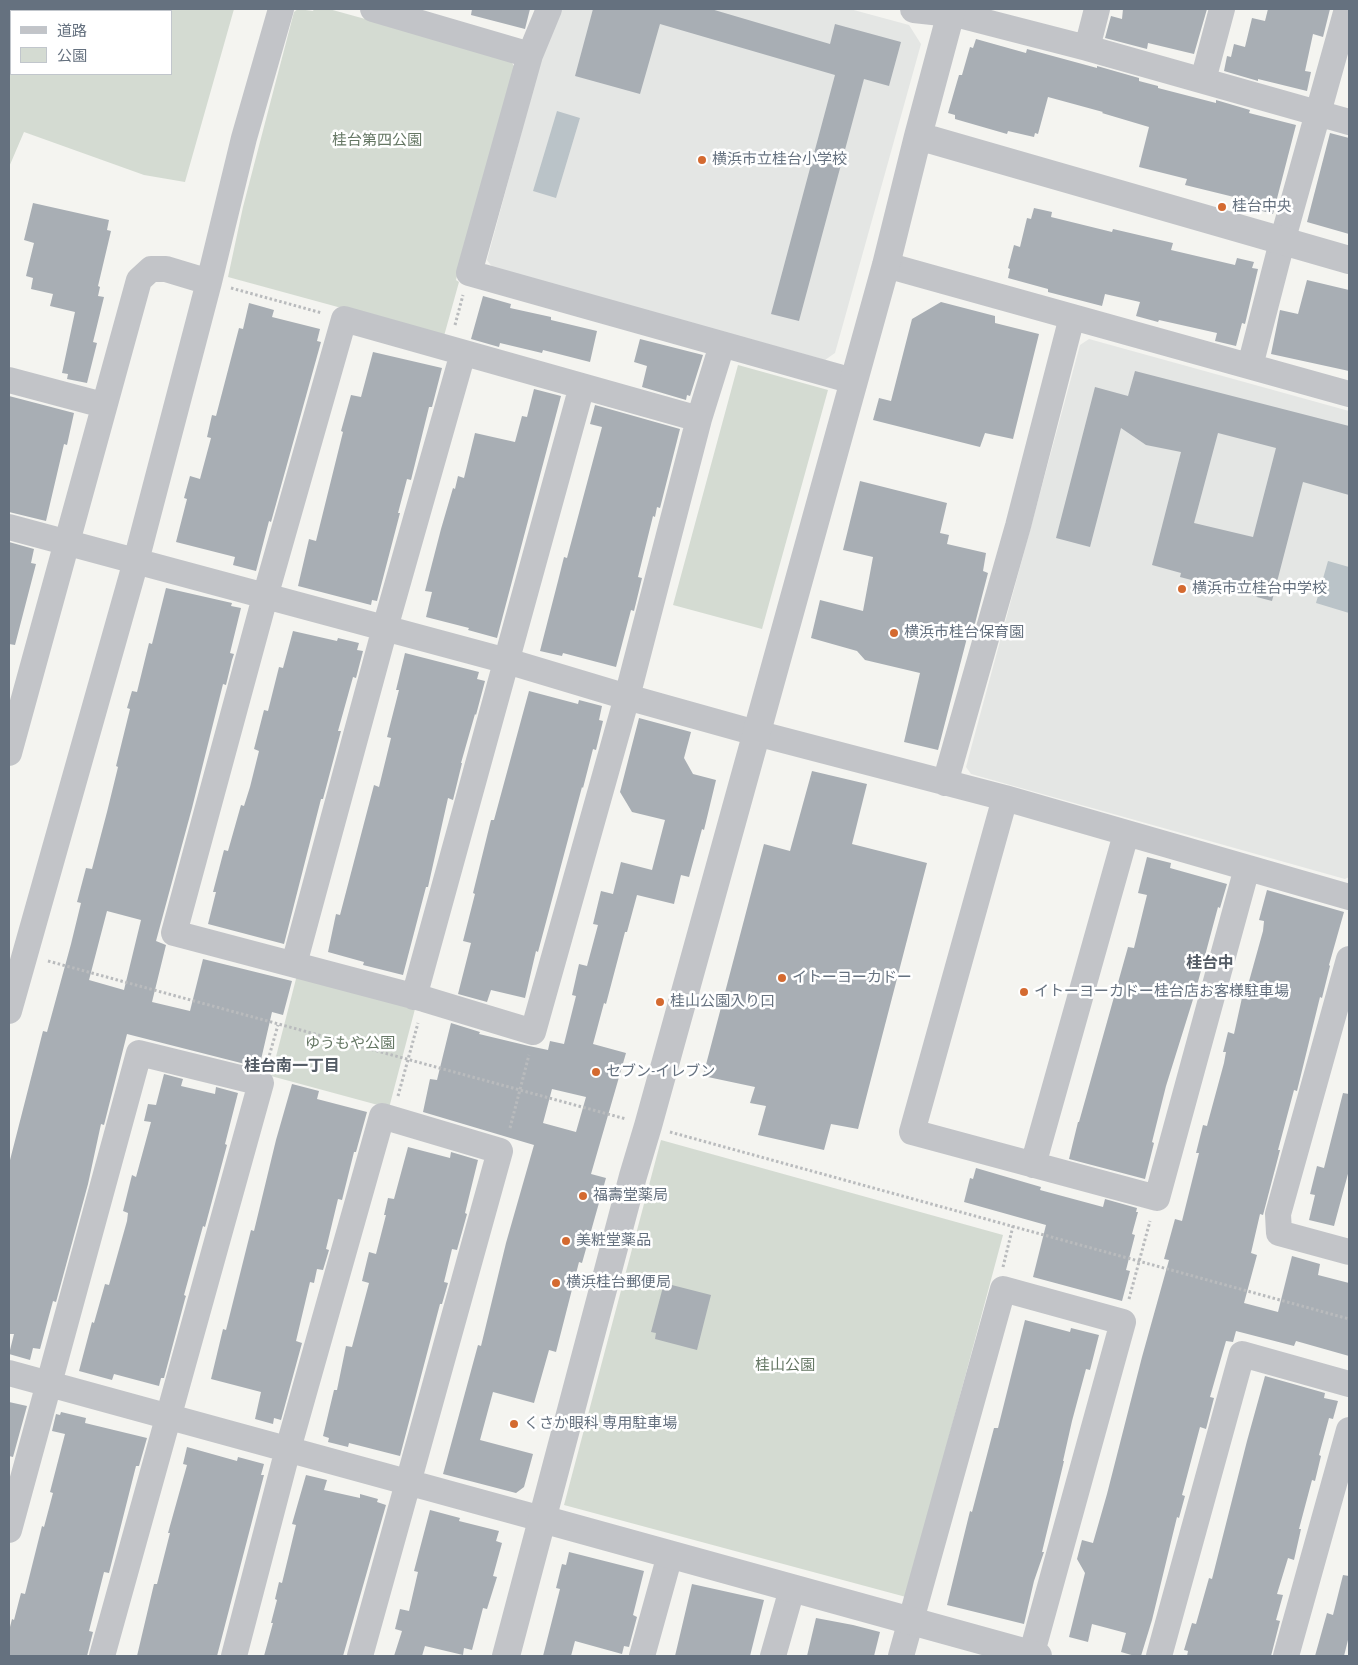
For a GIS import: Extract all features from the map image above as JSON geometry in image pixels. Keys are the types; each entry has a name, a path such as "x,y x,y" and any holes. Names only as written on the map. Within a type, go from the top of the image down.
{"street":[{"path":"9,1011 136,561 209,282 244,138 281,9"},
{"path":"373,9 530,55"},
{"path":"549,9 530,55 469,273 853,381"},
{"path":"914,9 951,11 1349,122"},
{"path":"1087,48 1098,9"},
{"path":"1203,80 1222,9"},
{"path":"1250,366 1282,242 1347,9"},
{"path":"506,1656 633,1176 886,265 951,11"},
{"path":"918,136 1349,260"},
{"path":"886,265 1349,394"},
{"path":"9,753 139,280 151,269 166,269 209,282"},
{"path":"945,783 1018,526 1072,317"},
{"path":"699,419 344,319 265,597 174,933 419,998 533,1032 627,697 699,419 722,345"},
{"path":"294,964 385,628 456,351"},
{"path":"9,380 104,405"},
{"path":"419,998 507,661 582,386"},
{"path":"9,528 507,661 756,733 1005,798 1349,897"},
{"path":"1005,798 912,1132 1156,1198 1248,868"},
{"path":"1033,1165 1126,834"},
{"path":"1349,959 1278,1214 1279,1232 1349,1252"},
{"path":"9,1530 139,1052 261,1083 102,1656"},
{"path":"234,1656 288,1449 382,1116 500,1151 360,1656"},
{"path":"9,1373 670,1554 792,1589 911,1621 1033,1656 1123,1322 1003,1289 911,1621 901,1656"},
{"path":"1159,1656 1242,1354 1349,1384"},
{"path":"1286,1656 1349,1430"},
{"path":"642,1656 670,1554"},
{"path":"773,1656 792,1589"}],"path":[{"path":"456,351 469,273"},
{"path":"209,282 344,319"},
{"path":"24,954 1349,1319"},
{"path":"392,1119 408,1059 419,998"},
{"path":"261,1083 278,1025"},
{"path":"500,1151 506,1144 534,1039 533,1032"},
{"path":"1123,1322 1156,1198"},
{"path":"1003,1289 999,1282 1013,1226"}],"shaded area":[{"name":"横浜市立桂台小学校","path":"562,9 850,9 909,25 921,44 835,353 825,360 493,268 487,260 541,60"},
{"path":"557,111 580,118 556,198 533,191"},
{"name":"横浜市立桂台中学校","path":"1089,339 1349,411 1349,877 1345,879 971,774 966,767 1080,345"},
{"path":"1328,561 1349,567 1349,613 1316,603"}],"green space":[{"path":"9,9 234,9 185,182 144,175 24,132 9,167"},
{"name":"桂台第四公園","path":"298,9 313,11 314,9 329,9 510,59 515,68 456,280 459,282 444,336 228,277 243,207 294,12"},
{"path":"738,365 828,390 762,629 673,605"},
{"name":"ゆうもや公園","path":"297,975 415,1009 389,1108 271,1076"},
{"name":"桂山公園","path":"661,1140 1003,1235 906,1597 564,1505"}],"building":[{"path":"472,9 530,9 525,29 471,15"},
{"path":"593,9 711,9 830,44 835,24 901,42 889,86 864,79 799,321 771,314 835,75 660,24 640,94 575,76"},
{"path":"1123,9 1207,9 1194,54 1148,43 1147,49 1105,38 1111,16 1122,19"},
{"path":"1268,9 1330,9 1323,37 1313,34 1305,71 1311,72 1307,91 1258,79 1258,81 1224,71 1227,56 1231,57 1234,44 1245,47 1252,18 1265,21"},
{"path":"976,39 1026,53 1027,49 1097,68 1097,66 1139,78 1139,81 1158,86 1158,88 1216,103 1216,100 1250,110 1249,113 1296,125 1273,214 1233,203 1234,197 1185,185 1187,179 1139,167 1149,127 1103,112 1048,97 1038,134 1035,133 1034,137 1008,131 1007,134 955,119 955,115 948,113 959,75 962,75 970,47 973,48"},
{"path":"1330,133 1349,138 1349,234 1307,222"},
{"path":"33,203 109,220 107,230 111,231 98,286 100,287 98,296 104,297 93,342 97,343 87,383 67,379 68,374 62,373 75,312 50,306 53,294 31,289 33,278 26,276 34,243 24,240"},
{"path":"1034,208 1052,212 1051,217 1112,232 1113,229 1173,243 1171,250 1235,265 1237,258 1254,262 1252,268 1258,269 1245,324 1242,323 1236,346 1215,341 1217,333 1136,316 1140,302 1105,294 1102,306 1048,292 1048,289 1008,278 1010,269 1008,268 1014,245 1020,247 1027,218 1031,219"},
{"path":"1307,280 1349,290 1349,371 1271,354 1280,310 1298,314"},
{"path":"483,296 511,304 510,308 551,317 551,320 597,331 590,362 543,350 542,353 500,343 499,347 471,339"},
{"path":"941,302 995,316 995,323 1039,334 1013,439 985,433 980,447 873,420 879,398 891,401 912,319"},
{"path":"249,303 274,310 272,317 320,329 317,341 321,342 256,571 233,565 235,557 176,542 187,499 184,498 190,476 200,479 211,438 207,437 212,415 216,416 239,328 243,329"},
{"path":"640,339 703,355 690,396 687,395 686,400 642,387 647,366 634,362"},
{"path":"373,352 442,368 432,407 429,407 411,480 407,479 377,601 372,600 371,605 298,586 309,539 316,541 351,395 361,397"},
{"path":"1135,371 1349,426 1349,495 1303,482 1272,601 1180,577 1181,573 1152,565 1181,452 1146,445 1121,428 1090,547 1056,538 1095,387 1128,396","holes":["1218,433 1276,448 1253,537 1194,523"]},
{"path":"534,389 561,396 497,638 468,630 469,628 426,617 432,592 425,591 441,529 458,476 464,478 475,433 515,442 522,416 527,417"},
{"path":"9,396 74,413 67,445 64,444 46,521 9,512"},
{"path":"595,405 680,429 660,508 657,507 655,517 653,516 638,577 642,578 634,611 631,610 616,667 563,653 562,656 540,651 564,557 567,558 602,427 590,424"},
{"path":"860,481 947,503 940,533 949,535 947,544 986,553 983,571 988,573 972,635 968,634 938,750 904,742 920,673 865,660 857,651 811,638 820,600 863,611 873,557 843,550"},
{"path":"9,542 34,549 31,563 36,564 15,645 9,644"},
{"path":"166,588 232,603 231,606 241,608 230,653 234,654 226,685 223,684 156,941 166,945 152,1002 190,1011 203,959 292,981 283,1015 272,1012 260,1064 246,1061 245,1064 127,1034 104,1125 101,1124 88,1184 56,1302 53,1301 40,1349 33,1348 30,1360 9,1354 14,1334 9,1334 9,1164 43,1031 47,1032 71,944 81,903 77,902 86,868 92,869 107,812 130,709 127,708 132,691 137,692 149,643 152,644","holes":["107,911 141,920 124,990 89,980"]},
{"path":"293,631 337,641 338,638 359,643 357,650 363,651 356,678 353,677 338,731 341,731 323,799 321,799 284,944 208,924 216,892 213,892 224,850 228,851 241,805 244,806 250,787 259,751 254,749 264,710 268,711 279,667 283,668"},
{"path":"405,653 479,672 477,679 485,681 461,763 453,800 448,798 428,887 426,887 403,975 363,965 364,962 328,952 336,914 340,915 374,785 379,787 391,738 387,737 399,690 396,690"},
{"path":"529,691 578,704 579,700 602,706 599,720 603,721 596,750 593,749 582,787 538,952 536,951 525,998 491,990 487,1002 458,994 471,943 463,941 491,820 494,820"},
{"path":"639,718 691,732 684,758 693,774 716,780 704,830 702,829 689,877 681,875 674,904 637,895 606,1004 604,1003 593,1044 626,1053 591,1174 606,1178 582,1263 579,1262 556,1352 549,1350 534,1403 493,1392 480,1440 533,1454 524,1487 516,1493 443,1474 478,1345 481,1346 506,1243 534,1145 423,1112 430,1079 437,1080 451,1023 480,1032 479,1034 548,1050 550,1041 564,1044 576,996 572,995 579,964 587,966 598,925 593,924 601,891 613,894 621,862 652,870 665,820 632,812 620,792","holes":["552,1089 586,1097 576,1132 543,1123"]},
{"path":"812,771 867,784 852,844 927,863 858,1129 831,1124 824,1150 758,1135 766,1106 750,1103 755,1087 703,1076 764,844 790,851"},
{"path":"1147,857 1171,863 1170,868 1227,884 1220,908 1218,907 1195,993 1166,1086 1145,1179 1069,1159 1128,947 1134,948 1147,895 1138,893"},
{"path":"1267,890 1344,912 1322,998 1320,997 1297,1091 1294,1090 1263,1215 1260,1214 1251,1253 1257,1255 1244,1303 1278,1312 1292,1256 1320,1264 1318,1275 1349,1283 1349,1356 1296,1341 1294,1346 1236,1331 1233,1342 1226,1341 1210,1397 1214,1398 1206,1429 1200,1427 1182,1495 1185,1496 1179,1518 1177,1517 1152,1620 1141,1656 1135,1656 1121,1652 1126,1633 1092,1624 1088,1642 1069,1637 1085,1573 1077,1559 1082,1540 1093,1543 1107,1494 1169,1260 1164,1259 1175,1219 1182,1221 1199,1153 1196,1153 1203,1125 1207,1126 1224,1063 1226,1052 1223,1052 1228,1032 1234,1034 1245,984 1248,985 1263,931 1264,921 1259,920"},
{"path":"164,1074 183,1079 181,1086 215,1094 216,1087 238,1093 225,1144 227,1145 205,1227 203,1226 184,1295 186,1296 164,1378 161,1378 159,1386 114,1374 112,1380 79,1371 92,1322 94,1323 105,1284 109,1285 127,1221 128,1213 123,1211 132,1175 136,1177 151,1122 144,1121 148,1104 156,1105"},
{"path":"292,1084 319,1091 317,1099 367,1112 356,1152 354,1152 342,1200 338,1199 326,1249 329,1250 323,1270 317,1269 314,1283 310,1282 296,1341 302,1343 281,1420 274,1418 273,1424 255,1419 261,1392 211,1379 223,1329 226,1330 251,1230 254,1231"},
{"path":"1343,1093 1349,1094 1349,1170 1334,1226 1309,1220 1315,1195 1310,1194 1317,1166 1324,1168"},
{"path":"408,1147 450,1158 451,1152 478,1160 465,1213 467,1214 457,1250 452,1249 444,1282 448,1283 442,1304 440,1304 400,1456 349,1443 348,1447 328,1442 329,1438 323,1436 334,1390 337,1390 346,1346 352,1347 369,1283 362,1281 369,1252 376,1254 386,1215 384,1215 388,1198 394,1199"},
{"path":"976,1168 1041,1187 1040,1190 1103,1207 1105,1199 1137,1208 1136,1212 1138,1212 1132,1234 1135,1235 1126,1270 1130,1271 1122,1301 1033,1277 1046,1225 964,1202 970,1178 973,1179"},
{"path":"664,1283 711,1295 697,1350 655,1339 656,1333 651,1332"},
{"path":"1025,1320 1070,1332 1071,1328 1099,1335 1090,1370 1086,1369 1072,1421 1042,1552 1044,1552 1034,1581 1024,1624 947,1605 970,1511 972,1512 994,1428 998,1428"},
{"path":"1265,1376 1325,1393 1324,1398 1338,1401 1333,1419 1329,1418 1319,1455 1321,1456 1315,1481 1312,1480 1299,1529 1301,1529 1294,1560 1288,1558 1277,1594 1283,1595 1276,1620 1280,1621 1271,1656 1187,1656 1188,1651 1184,1650 1192,1623 1196,1624 1209,1578 1212,1579"},
{"path":"9,1402 27,1406 13,1457 9,1456"},
{"path":"61,1412 86,1418 85,1423 147,1438 139,1466 136,1466 109,1573 104,1572 89,1631 93,1632 87,1656 9,1656 9,1631 12,1619 14,1620 21,1593 25,1594 42,1526 44,1527 53,1493 50,1492 65,1434 52,1431 56,1414 60,1415"},
{"path":"187,1447 237,1461 238,1457 264,1464 261,1475 264,1475 217,1656 137,1656 154,1584 157,1584 170,1533 168,1533 187,1465 183,1464"},
{"path":"306,1475 327,1480 324,1490 360,1498 360,1494 378,1499 377,1502 386,1505 343,1656 264,1656 273,1623 271,1623 279,1582 282,1583 296,1525 292,1524"},
{"path":"430,1510 460,1518 459,1521 499,1531 496,1541 502,1543 493,1576 497,1577 487,1609 483,1608 472,1650 464,1648 463,1655 425,1646 422,1656 394,1656 402,1631 395,1629 400,1609 409,1611 418,1572 414,1571"},
{"path":"569,1552 644,1571 633,1615 637,1617 629,1647 624,1646 622,1654 575,1641 571,1656 543,1656 560,1589 556,1588 562,1564 566,1565"},
{"path":"1343,1575 1349,1576 1349,1636 1344,1656 1315,1656 1327,1613 1333,1615"},
{"path":"692,1584 764,1600 750,1656 675,1656"},
{"path":"816,1618 880,1632 874,1656 807,1656"}],"place":[{"name":"横浜市立桂台小学校","path":"702,160"},
{"name":"桂台中央","path":"1222,207"},
{"name":"横浜市立桂台中学校","path":"1182,589"},
{"name":"横浜市桂台保育園","path":"894,633"},
{"name":"イトーヨーカドー","path":"782,978"},
{"name":"イトーヨーカドー桂台店お客様駐車場","path":"1024,992"},
{"name":"桂山公園入り口","path":"660,1002"},
{"name":"セブン-イレブン","path":"596,1072"},
{"name":"福壽堂薬局","path":"583,1196"},
{"name":"美粧堂薬品","path":"566,1241"},
{"name":"横浜桂台郵便局","path":"556,1283"},
{"name":"くさか眼科 専用駐車場","path":"514,1424"}],"district":[{"name":"桂台中","path":"1210,963"},
{"name":"桂台南一丁目","path":"292,1066"}]}
